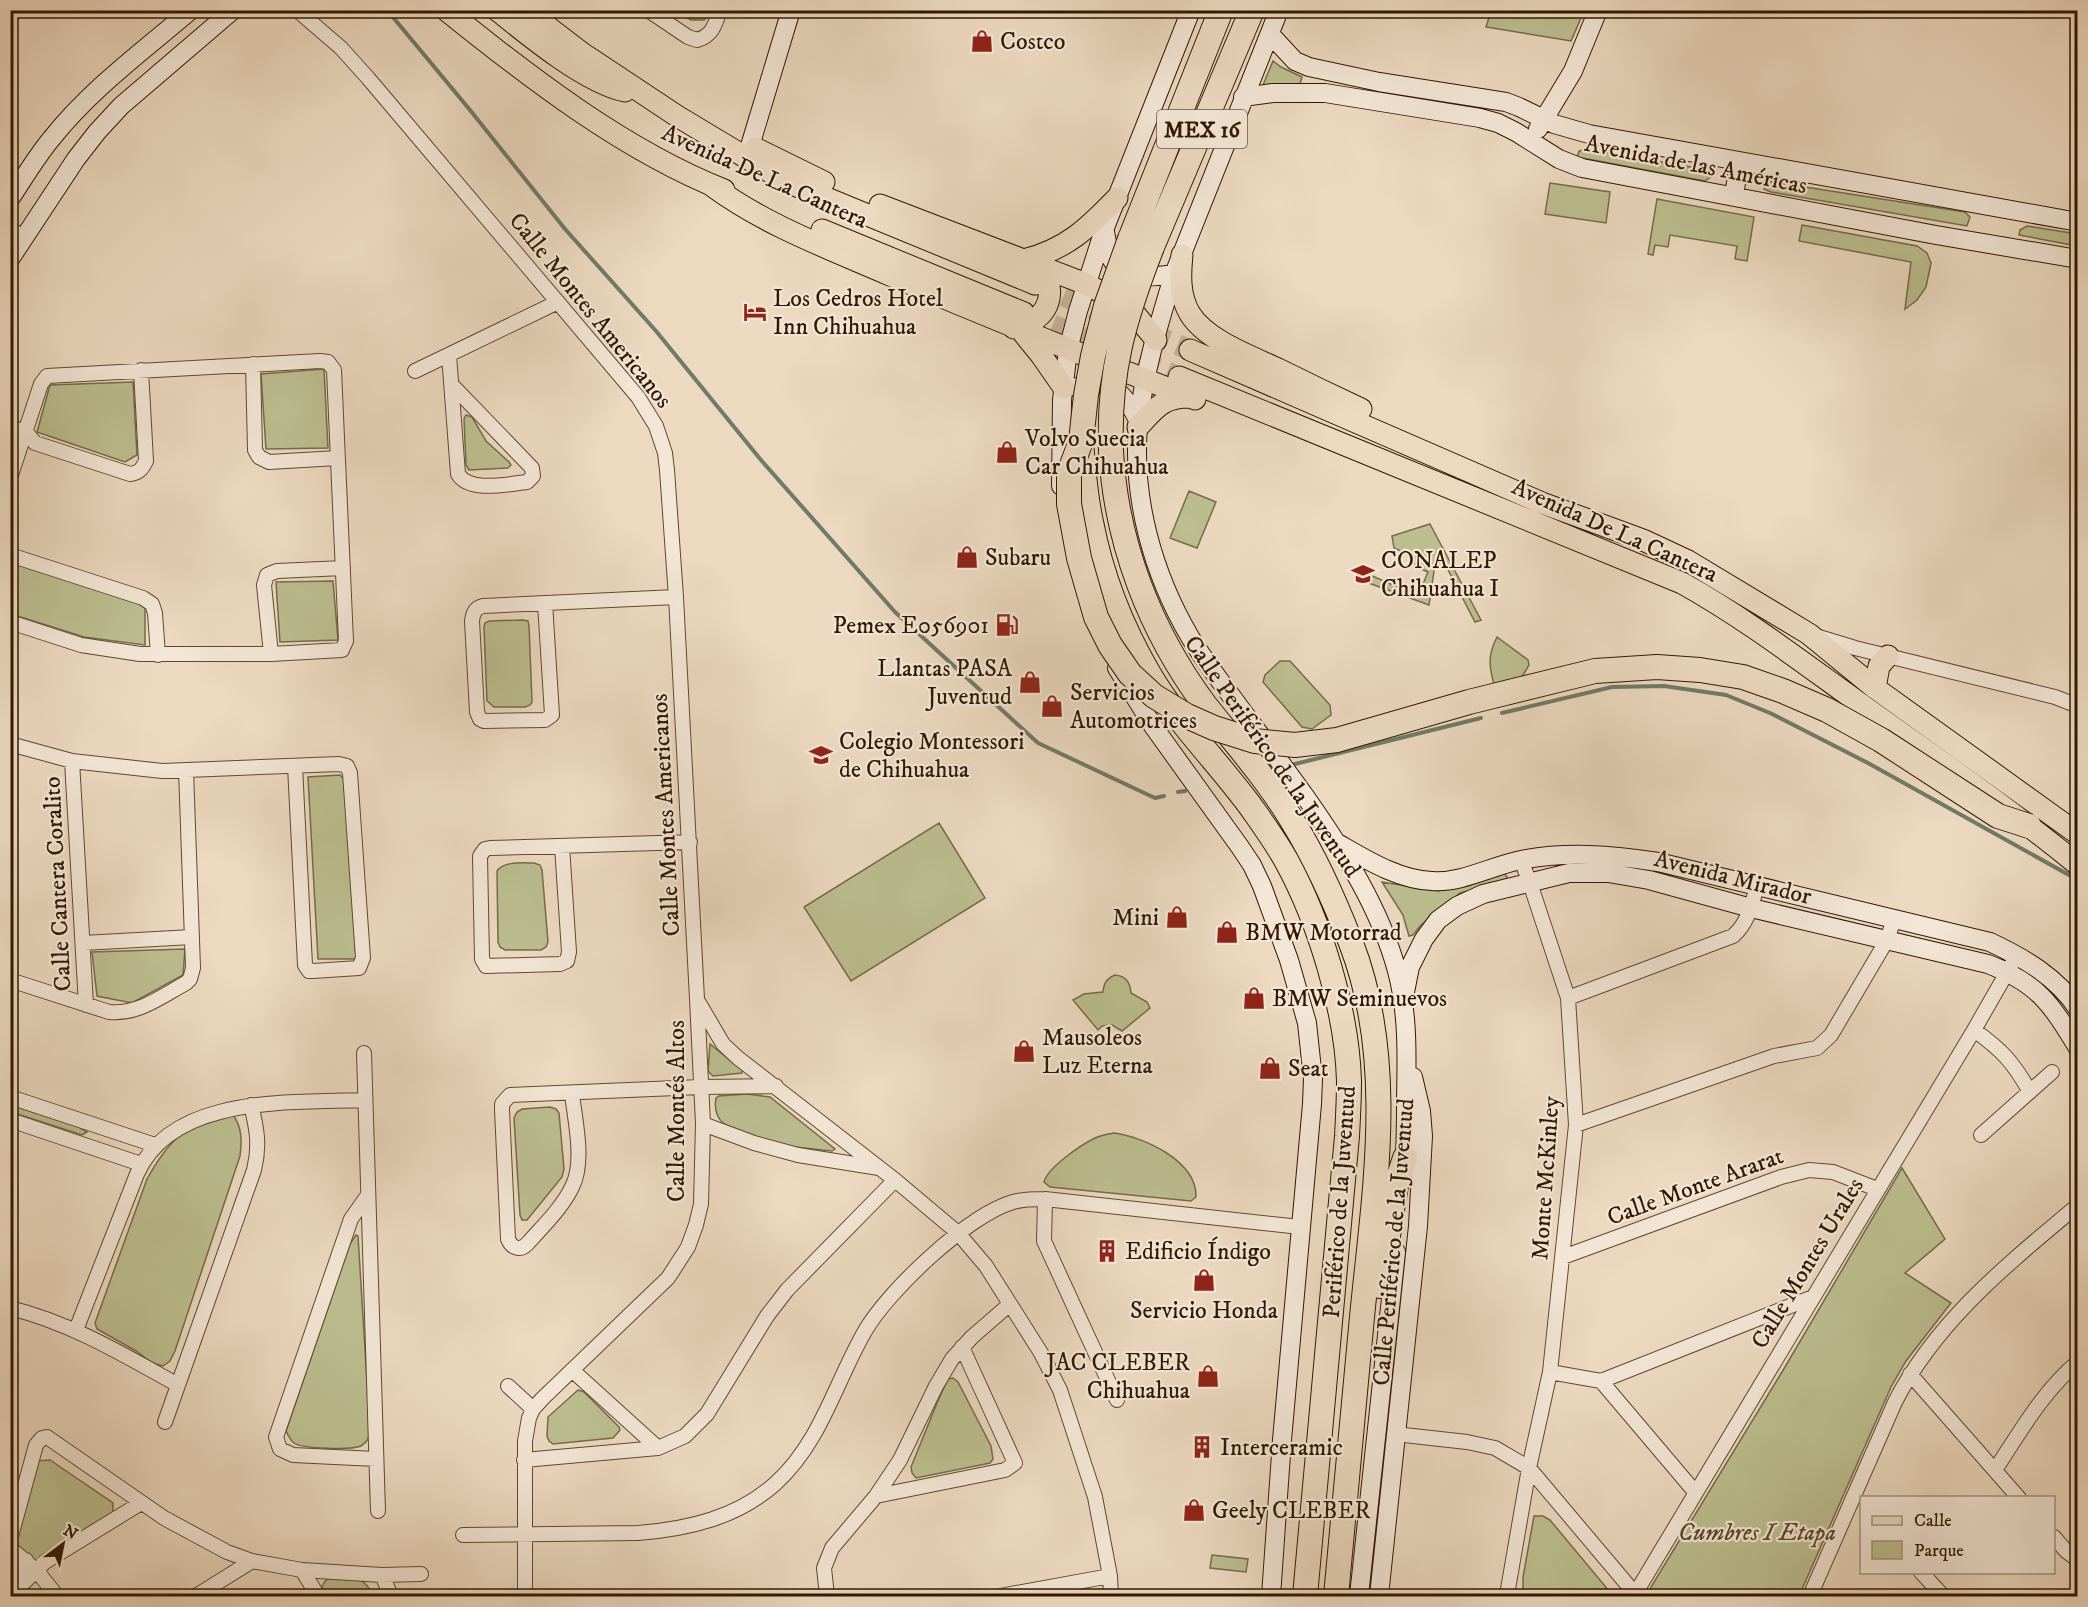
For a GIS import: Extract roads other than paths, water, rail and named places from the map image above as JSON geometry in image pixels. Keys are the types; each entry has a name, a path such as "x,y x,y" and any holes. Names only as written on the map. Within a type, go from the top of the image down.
{"highway":[{"name":"MEX 16","path":"1141,243 1221,10"},
{"name":"MEX 16","path":"1081,441 1093,356 1106,306 1141,243 1252,10"},
{"name":"Periférico de la Juventud","path":"1141,243 1135,291 1122,332 1113,374 1110,415 1113,479 1125,544 1152,617 1175,660 1204,702 1263,777 1293,822 1316,863 1352,944 1375,1028 1379,1104 1372,1211 1336,1596"},
{"name":"Periférico de la Juventud","path":"1081,441 1085,489 1095,541 1112,595 1129,635 1149,674 1175,712 1250,806 1286,860 1324,952 1336,994 1348,1080 1347,1136 1305,1596"},
{"path":"1081,441 1069,472 1069,504 1079,558 1096,617 1110,645 1130,674 1154,696 1187,716 1214,728 1255,741 1295,745 1337,740 1469,702 1596,671 1657,667 1700,670 1743,677 1827,710 1881,740 1998,816 2029,826"},
{"path":"1353,1412 1376,1310 1396,1185 1405,1158"}],"main road":[{"path":"10,199 53,136 81,106 120,69 191,10"},
{"path":"14,245 97,132 128,100 233,10"},
{"name":"Avenida De La Cantera","path":"446,10 490,46 593,119 711,185 744,209 785,229 1020,324 1068,350 1528,528 1571,536"},
{"path":"497,10 577,70 612,88 646,96"},
{"name":"Avenida De La Cantera","path":"526,10 582,53 646,96 785,181 1033,269"},
{"path":"750,146 791,10"},
{"path":"1191,10 1104,230 1068,350 1060,456 1061,496 1064,524 1082,591 1095,626 1136,702 1252,865 1277,923 1306,1023 1313,1079 1270,1596"},
{"name":"Calle Periférico de la Juventud","path":"1279,10 1178,265 1146,379 1138,425 1137,454 1141,500 1147,533 1160,575 1174,607 1190,637 1337,843 1361,884 1382,928 1397,972 1403,1005 1407,1055 1399,1313 1359,1596"},
{"path":"1531,143 1573,71 1598,10"},
{"name":"Avenida de las Américas","path":"1270,34 1295,61 1309,68 1506,102 1543,120 1589,134 1739,163 2078,222"},
{"path":"1325,93 1328,72"},
{"name":"Avenida de las Américas","path":"1243,97 1273,93 1325,93 1480,118 1498,123 1559,159 1582,168 2078,259"},
{"path":"706,134 716,133 728,136 808,175 1047,275 1050,285 1049,299 1043,311 1033,321 1020,324 1063,394"},
{"path":"1734,196 1739,163"},
{"path":"1033,269 1054,250 1074,239 1117,198"},
{"path":"1104,230 1112,261 1121,270 1149,278 1178,265 1183,298 1189,313 1201,327 1243,353 1505,479 1542,503"},
{"path":"1033,269 1086,284 1120,302 1135,314 1156,340"},
{"name":"Avenida De La Cantera","path":"1190,350 1542,503 1642,540 1688,561 1809,634 1875,688 2078,834"},
{"name":"Avenida De La Cantera","path":"1179,377 1682,583 1712,600 1786,650 2029,826 2078,865"},
{"path":"1063,394 1089,382 1104,383 1118,391 1131,404 1138,425 1164,402 1174,397 1189,397"},
{"path":"1875,688 1879,666 1888,656"},
{"name":"Avenida Mirador","path":"1337,843 1369,861 1400,874 1431,881 1461,879 1521,860 1566,855 1615,855 1658,861 1990,942 2017,955 2052,980 2075,1005"},
{"name":"Avenida Mirador","path":"1403,1005 1410,968 1424,939 1438,920 1457,906 1483,894 1569,873 1608,873 1649,880 1751,908 1988,964 2007,971 2035,988 2056,1013 2078,1048"},
{"path":"2056,1013 2075,1005"},
{"path":"1379,1596 1395,1434 1399,1313 1418,1226 1423,1136 1421,1111 1407,1055"}],"street":[{"name":"Calle Montes Americanos","path":"297,10 341,48 368,78 639,397 656,426 665,453 667,470 690,842 697,999 723,1044 738,1058 881,1168 958,1233 986,1266 1041,1353 1060,1390 1095,1497 1110,1576 1111,1596"},
{"path":"648,10 688,37 697,40 709,35 720,10"},
{"path":"415,371 558,302"},
{"path":"449,355 451,384 458,474 474,486 531,480 532,468 451,384"},
{"path":"10,478 16,446 26,432 41,384 47,376 320,361 328,362 334,370 346,641 344,648 338,651 271,654 158,655 81,645 10,622"},
{"path":"253,364 255,450 259,457 268,462 338,458"},
{"path":"16,446 35,443 130,474 141,470 146,461 141,370"},
{"path":"10,427 26,432 35,443"},
{"path":"10,555 143,598 152,604 155,613 158,655"},
{"path":"271,654 264,585 267,575 277,571 343,568"},
{"path":"545,603 552,715 545,720 484,721 480,719 477,712 473,614 475,610 483,606 545,603 676,597"},
{"path":"1809,634 2055,697 2078,706"},
{"path":"10,744 72,761 162,771 339,764 347,766 350,773 363,958 359,968 309,971 305,965 295,766"},
{"name":"Calle Cantera Coralito","path":"72,761 86,1005"},
{"path":"10,980 86,1005 122,1014 133,1012 186,983 192,973 192,937 186,770"},
{"path":"562,846 569,952 567,961 560,964 486,966 482,959 480,856 482,852 490,848 690,842"},
{"name":"Monte McKinley","path":"1510,1596 1508,1590 1529,1468 1550,1372 1576,1125 1568,998 1521,860"},
{"path":"1568,998 1724,941 1738,932 1751,908 1757,886"},
{"path":"1576,1125 1774,1056 1817,1048 1831,1035 1887,940 1894,919"},
{"path":"83,943 192,937"},
{"name":"Calle Montes Urales","path":"1634,1596 2017,955"},
{"name":"Calle Montés Altos","path":"533,1409 657,1288 688,1247 701,1204 703,1124 697,999"},
{"path":"1974,1030 2011,1060 2030,1092"},
{"path":"364,1053 378,1511"},
{"path":"1981,1134 2052,1072"},
{"path":"572,1094 579,1157 576,1178 567,1196 528,1243 520,1248 514,1248 508,1239 502,1104 505,1099 514,1094 776,1086"},
{"path":"10,1097 155,1146"},
{"path":"76,1330 141,1164 155,1146 177,1130 220,1111 251,1106 365,1100"},
{"path":"165,1422 254,1170 258,1130 251,1106"},
{"path":"10,1120 141,1164"},
{"path":"703,1124 754,1143 798,1155 881,1168"},
{"name":"Calle Monte Ararat","path":"1563,1257 1781,1177 1809,1170 1833,1172 1877,1189"},
{"path":"524,1460 658,1448 673,1443 697,1426 717,1399 776,1304 801,1274 895,1180"},
{"path":"368,1195 351,1219 276,1437 280,1449 292,1455 376,1459"},
{"path":"463,1535 638,1533 688,1528 732,1511 758,1497 789,1469 813,1438 865,1331 883,1304 958,1233 1002,1206 1023,1199 1045,1200 1300,1227"},
{"path":"1045,1200 1044,1241 1117,1400"},
{"path":"1810,1596 1857,1500 1910,1374 1948,1325 1975,1296 2078,1205"},
{"path":"1550,1372 1601,1381 1813,1297"},
{"path":"827,1596 824,1568 832,1548 876,1496 910,1443 944,1372 962,1347 1010,1304"},
{"path":"10,1308 76,1330 178,1384"},
{"path":"876,1496 1005,1470 1015,1463 962,1347"},
{"path":"1995,1470 2035,1410 2052,1388 2078,1362"},
{"path":"572,1370 658,1448"},
{"path":"1910,1374 2018,1496"},
{"path":"1601,1381 1695,1492"},
{"path":"508,1386 533,1409 526,1429 524,1460 525,1596"},
{"path":"1395,1434 1467,1442 1495,1448 1529,1468 1634,1596"},
{"path":"10,1540 36,1445 42,1438 52,1439 141,1503 206,1542 252,1561 302,1570 382,1575 421,1574"},
{"path":"10,1578 141,1503"},
{"path":"2055,1538 2078,1560"},
{"path":"10,1548 31,1565 57,1596"},
{"path":"196,1596 252,1561"},
{"path":"10,1596 31,1565"},
{"path":"302,1570 318,1596"},
{"path":"1924,1574 1943,1596"},
{"path":"382,1575 391,1596"},
{"path":"1000,1596 1110,1576"}],"waterway":[{"path":"387,10 565,229 656,331 761,460 895,612 1038,743 1155,798 1164,796"},
{"path":"1502,713 1612,687 1664,686 1726,695 1770,713 1868,763 2078,880"},
{"path":"1291,765 1481,718"},
{"path":"1178,792 1185,791"}],"tunnel":[{"path":"1035,284 1190,350"},
{"path":"1024,313 1179,377"}],"place":[{"name":"Costco","path":"982,41"},
{"name":"Los Cedros Hotel Inn Chihuahua","path":"755,312"},
{"name":"Volvo Suecia Car Chihuahua","path":"1007,452"},
{"name":"Subaru","path":"967,557"},
{"name":"CONALEP Chihuahua I","path":"1363,574"},
{"name":"Pemex E056901","path":"1007,625"},
{"name":"Llantas PASA Juventud","path":"1030,682"},
{"name":"Servicios Automotrices","path":"1052,706"},
{"name":"Colegio Montessori de Chihuahua","path":"821,755"},
{"name":"Mini","path":"1177,917"},
{"name":"BMW Motorrad","path":"1227,932"},
{"name":"BMW Seminuevos","path":"1254,998"},
{"name":"Mausoleos Luz Eterna","path":"1024,1051"},
{"name":"Seat","path":"1270,1068"},
{"name":"Edificio Índigo","path":"1107,1251"},
{"name":"Servicio Honda","path":"1204,1280"},
{"name":"JAC CLEBER Chihuahua","path":"1208,1376"},
{"name":"Interceramic","path":"1202,1447"},
{"name":"Geely CLEBER","path":"1194,1510"}],"park label":[{"name":"Cumbres I Etapa","path":"1757,1532"}]}
